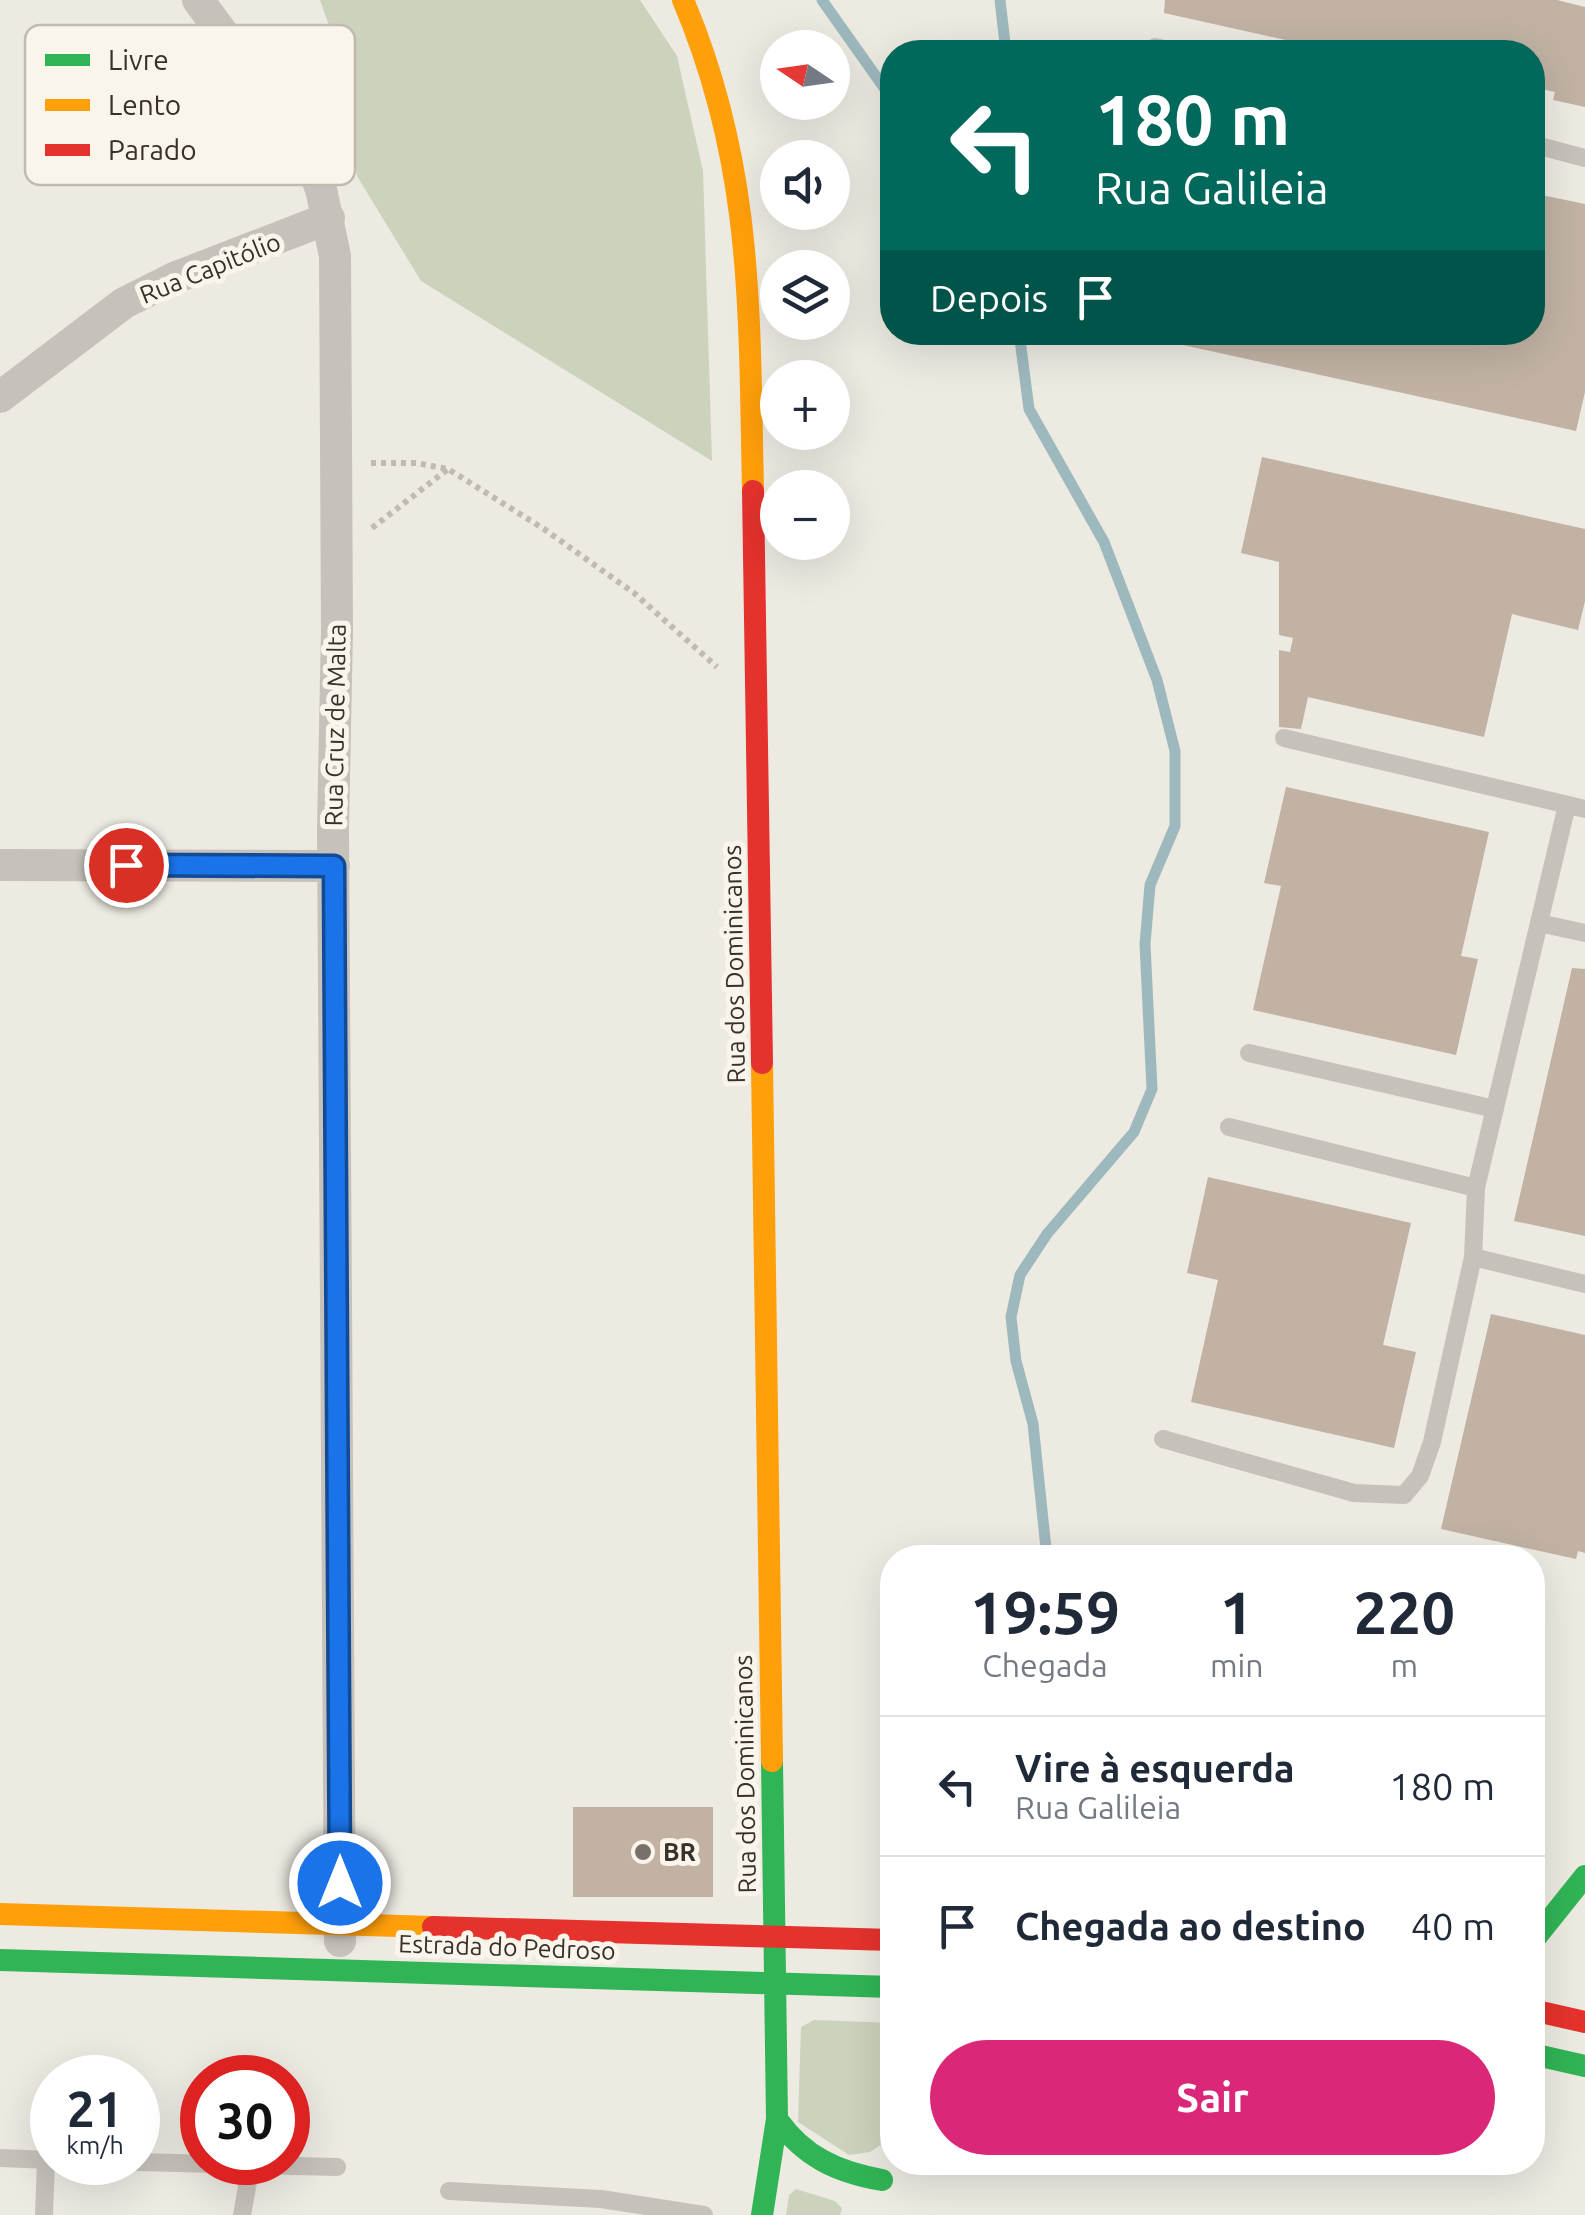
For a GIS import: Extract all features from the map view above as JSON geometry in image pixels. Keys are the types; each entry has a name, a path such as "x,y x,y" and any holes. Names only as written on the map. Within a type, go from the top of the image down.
{"main road":[{"name":"Rua dos Dominicanos","path":"683,0 704,47 743,218 759,704 766,1428 778,1984 777,2119 762,2215"},
{"path":"1545,1926 1585,1876"},
{"name":"Estrada do Pedroso","path":"0,1914 880,1940"},
{"name":"Estrada do Pedroso","path":"0,1960 880,1988"},
{"path":"1545,2013 1585,2022"},
{"path":"1545,2057 1585,2066"},
{"path":"777,2119 792,2142 824,2166 880,2170"},
{"path":"868,2203 886,2175"}],"street":[{"name":"Rua Cruz de Malta","path":"198,0 217,25"},
{"name":"Rua Cruz de Malta","path":"318,185 329,218 336,291 334,866 340,1969"},
{"name":"Rua Capitólio","path":"0,397 124,304 174,278 329,218"},
{"path":"0,865 334,866"}],"lane":[{"path":"1545,147 1585,158"},
{"path":"1163,1438 1354,1493 1404,1496 1420,1476 1432,1442 1473,1257 1476,1188 1540,923 1576,807 1284,738"},
{"path":"1540,923 1585,933"},
{"path":"1249,1053 1495,1109"},
{"path":"1230,1127 1476,1188"},
{"path":"1473,1257 1585,1284"},
{"path":"0,2158 30,2159"},
{"path":"310,2166 337,2167"},
{"path":"44,2215 47,2185"},
{"path":"242,2215 247,2185"},
{"path":"449,2191 601,2199 704,2215"}],"path":[{"path":"335,464 416,463 448,469 544,529 634,593 759,704"},
{"path":"336,556 448,469"}],"green space":[{"path":"320,0 640,0 677,56 703,171 712,461 421,281 357,176 355,25 329,25"},
{"path":"814,2020 880,2023 880,2145 870,2152 849,2155 798,2122 801,2027"},
{"path":"796,2189 835,2201 842,2208 840,2215 786,2215 789,2195"}],"building":[{"path":"1165,0 1557,0 1585,7 1585,107 1553,100 1555,92 1545,90 1545,40 1285,40 1164,13"},
{"path":"1545,196 1585,204 1585,392 1576,431 1183,345 1545,345"},
{"path":"1262,457 1585,529 1585,601 1578,630 1512,614 1484,737 1308,697 1301,729 1279,727 1279,650 1290,652 1293,638 1279,635 1279,562 1241,553"},
{"path":"1286,787 1489,832 1461,956 1478,959 1456,1055 1253,1010 1281,886 1264,883"},
{"path":"1572,968 1585,969 1585,1236 1514,1221"},
{"path":"1208,1177 1411,1223 1383,1345 1416,1352 1394,1448 1191,1402 1218,1280 1187,1273"},
{"path":"1491,1314 1585,1335 1585,1553 1578,1551 1576,1559 1545,1552 1545,1545 1513,1545 1441,1529"},
{"name":"BR","path":"573,1807 713,1807 713,1897 573,1897"}],"waterway":[{"path":"822,0 880,82"},
{"path":"1000,0 1005,40"},
{"path":"1021,345 1029,409 1104,542 1157,680 1175,751 1175,826 1150,885 1145,944 1152,1089 1134,1132 1047,1234 1020,1275 1011,1317 1016,1361 1033,1424 1046,1545"}],"traffic: fast":[{"path":"762,2215 777,2119 772,1761"},
{"path":"1545,1926 1585,1876"},
{"path":"0,1960 880,1987"},
{"path":"1545,2057 1585,2066"},
{"path":"777,2119 798,2143 823,2161 882,2180"}],"traffic: slow":[{"path":"683,0 706,62 735,182 748,301 753,491"},
{"path":"762,1063 772,1761"},
{"path":"0,1914 433,1927"}],"traffic: jam":[{"path":"753,491 762,1063"},
{"path":"433,1927 880,1940"},
{"path":"1545,2013 1585,2022"}],"place":[{"name":"BR","path":"643,1852"}],"route":[{"path":"126,865 334,866 340,1883"}]}
